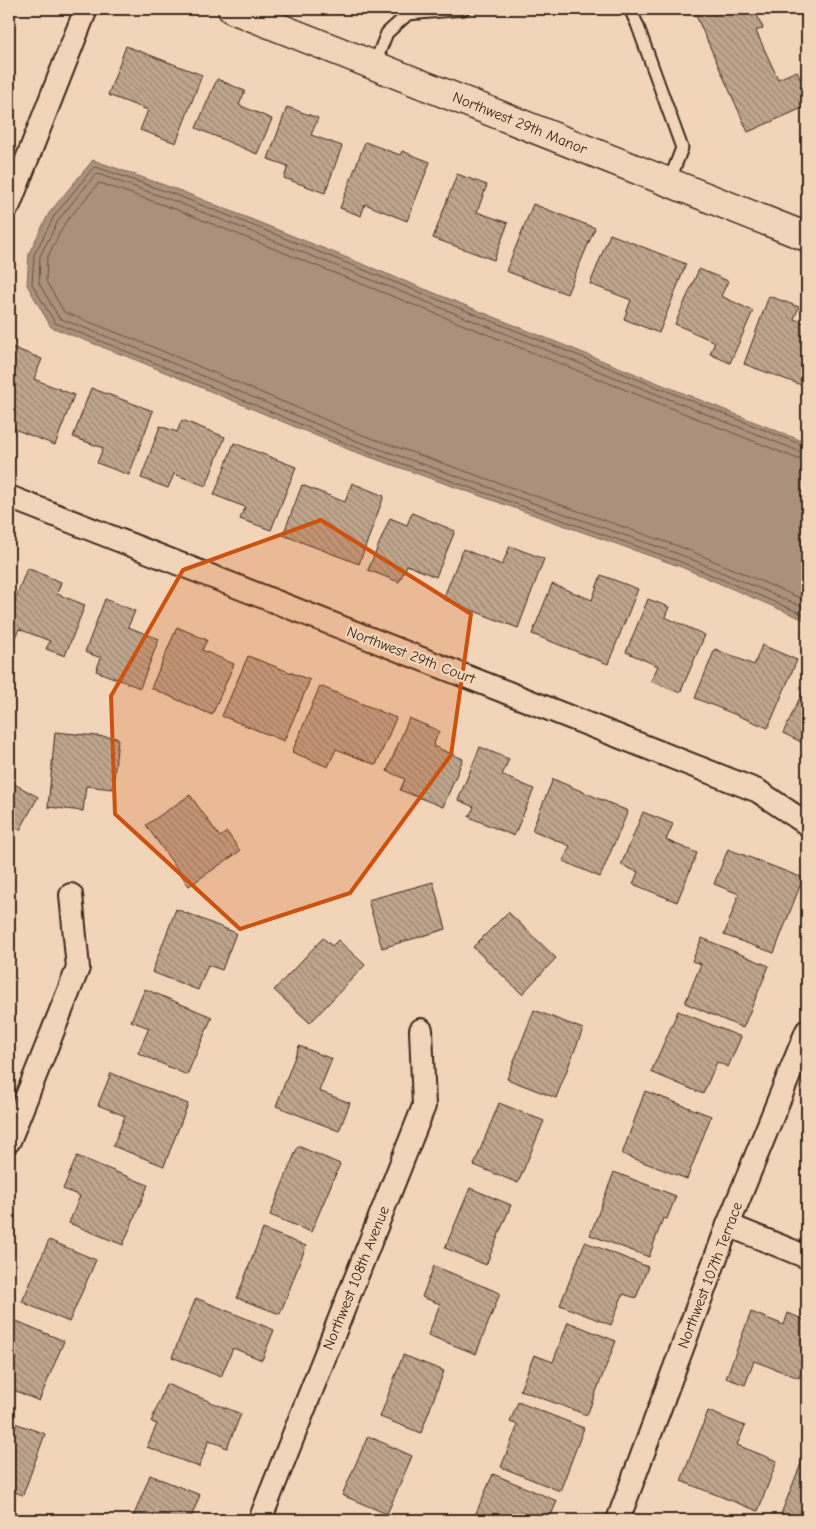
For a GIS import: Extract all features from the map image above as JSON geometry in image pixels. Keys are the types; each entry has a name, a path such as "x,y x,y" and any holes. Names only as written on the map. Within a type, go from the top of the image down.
{"street":[{"path":"9,205 86,9"},
{"name":"Northwest 29th Manor","path":"232,9 807,237"},
{"name":"Northwest 29th Court","path":"9,497 758,792 807,824"},
{"path":"9,1142 78,968 71,894"},
{"name":"Northwest 108th Avenue","path":"260,1520 424,1106 421,1030"},
{"name":"Northwest 107th Terrace","path":"618,1520 728,1225 807,1031"},
{"path":"728,1225 807,1257"}],"lane":[{"path":"374,65 387,33 408,14 464,9"},
{"path":"630,9 682,148 669,182"}],"highlighted area":[{"path":"321,520 471,614 451,755 350,893 240,929 115,814 111,696 183,570"}],"water":[{"path":"93,160 181,191 807,443 807,621 679,566 350,450 141,362 51,327 27,285 29,253 49,213"}],"building":[{"path":"693,9 754,9 763,28 756,31 778,79 797,71 807,94 807,106 748,132"},
{"path":"126,46 202,75 176,143 140,130 148,110 108,95"},
{"path":"217,79 245,91 239,105 272,119 257,154 196,128"},
{"path":"287,107 318,118 311,135 342,146 325,193 284,178 288,166 268,159"},
{"path":"365,142 400,155 402,151 430,162 407,221 365,204 361,216 340,208"},
{"path":"457,174 487,185 477,212 508,223 494,260 433,238"},
{"path":"533,204 595,228 567,294 506,271"},
{"path":"610,234 686,264 659,333 624,319 631,300 590,284"},
{"path":"699,269 728,281 721,296 753,311 730,363 710,354 715,342 675,324"},
{"path":"769,296 799,307 794,319 807,324 807,377 804,386 744,364"},
{"path":"9,346 42,359 34,379 74,395 55,445 9,427"},
{"path":"91,388 153,411 129,475 97,463 103,448 73,437"},
{"path":"182,420 225,437 206,486 174,474 168,488 141,478 160,426 177,432"},
{"path":"234,443 296,467 271,530 240,519 245,507 214,495"},
{"path":"352,483 384,496 359,564 283,535 302,485 345,502"},
{"path":"412,513 455,531 436,577 407,565 399,582 368,570 390,518 407,525"},
{"path":"510,546 544,559 518,628 443,599 463,549 502,565"},
{"path":"27,568 61,582 57,594 85,605 65,656 46,649 50,641 19,629 15,637 9,635 9,616"},
{"path":"601,575 638,589 608,664 532,634 552,584 592,600"},
{"path":"105,599 135,611 128,627 159,639 140,688 96,671 101,658 85,652"},
{"path":"648,599 669,607 665,617 705,635 680,693 651,681 658,666 626,652"},
{"path":"177,627 207,640 202,650 234,664 212,715 151,688"},
{"path":"762,645 797,660 768,728 695,698 715,649 754,665"},
{"path":"248,656 310,680 284,741 222,716"},
{"path":"807,683 807,745 783,733"},
{"path":"320,686 396,718 376,765 336,749 328,767 292,752"},
{"path":"409,718 439,731 433,746 463,759 443,807 400,790 405,779 387,771"},
{"path":"55,732 118,738 113,789 86,786 83,811 48,807"},
{"path":"480,747 509,759 502,775 534,789 514,836 469,817 474,807 458,800"},
{"path":"553,779 628,811 600,877 563,861 570,846 532,830"},
{"path":"9,781 38,797 20,830 9,824"},
{"path":"190,795 220,837 227,832 240,851 189,886 146,825"},
{"path":"643,812 673,824 666,840 697,853 677,902 633,884 638,872 621,865"},
{"path":"728,849 803,878 774,953 724,935 739,894 714,884"},
{"path":"433,882 446,929 382,948 368,900"},
{"path":"176,909 236,933 222,970 208,965 198,990 152,972"},
{"path":"508,912 556,958 522,994 473,947"},
{"path":"323,938 332,946 338,940 365,965 310,1023 274,990"},
{"path":"702,938 769,966 743,1028 685,1003 701,964 692,961"},
{"path":"145,989 212,1017 187,1075 138,1053 149,1028 131,1021"},
{"path":"534,1010 583,1029 556,1098 507,1079"},
{"path":"678,1011 741,1037 728,1067 717,1062 703,1094 651,1072"},
{"path":"299,1046 332,1059 319,1091 350,1103 339,1131 276,1106"},
{"path":"111,1073 188,1104 164,1166 113,1146 125,1116 98,1105"},
{"path":"645,1091 711,1116 687,1179 622,1154"},
{"path":"499,1103 544,1121 518,1183 474,1165"},
{"path":"298,1146 340,1164 311,1232 270,1215"},
{"path":"77,1156 148,1185 123,1245 69,1223 80,1196 63,1189"},
{"path":"807,1171 807,1187 802,1185"},
{"path":"614,1172 676,1196 667,1219 663,1218 649,1257 590,1235"},
{"path":"470,1188 511,1205 486,1265 445,1248"},
{"path":"263,1229 306,1246 280,1314 237,1298"},
{"path":"49,1240 96,1260 69,1322 22,1302"},
{"path":"585,1242 648,1267 636,1298 623,1294 611,1325 560,1305"},
{"path":"434,1266 500,1293 476,1354 428,1335 440,1304 422,1297"},
{"path":"196,1298 274,1330 262,1360 233,1348 221,1377 172,1357"},
{"path":"751,1312 784,1325 788,1313 807,1321 807,1356 799,1378 754,1361 745,1385 726,1378"},
{"path":"12,1319 64,1341 39,1401 9,1388 9,1374 17,1356 9,1352 9,1325"},
{"path":"568,1322 616,1341 587,1415 520,1390 534,1355 553,1362"},
{"path":"403,1355 444,1371 421,1433 380,1417"},
{"path":"166,1384 241,1414 227,1448 209,1440 199,1467 147,1447 157,1424 151,1422"},
{"path":"518,1402 584,1428 560,1491 501,1467 518,1425 510,1422"},
{"path":"708,1411 745,1426 737,1445 777,1461 758,1511 681,1481"},
{"path":"9,1421 45,1434 23,1495 9,1490"},
{"path":"368,1436 412,1456 387,1514 342,1495"},
{"path":"802,1461 807,1463 807,1520 779,1519"},
{"path":"493,1474 557,1501 549,1520 473,1520"},
{"path":"150,1475 200,1495 190,1520 132,1520"}]}
